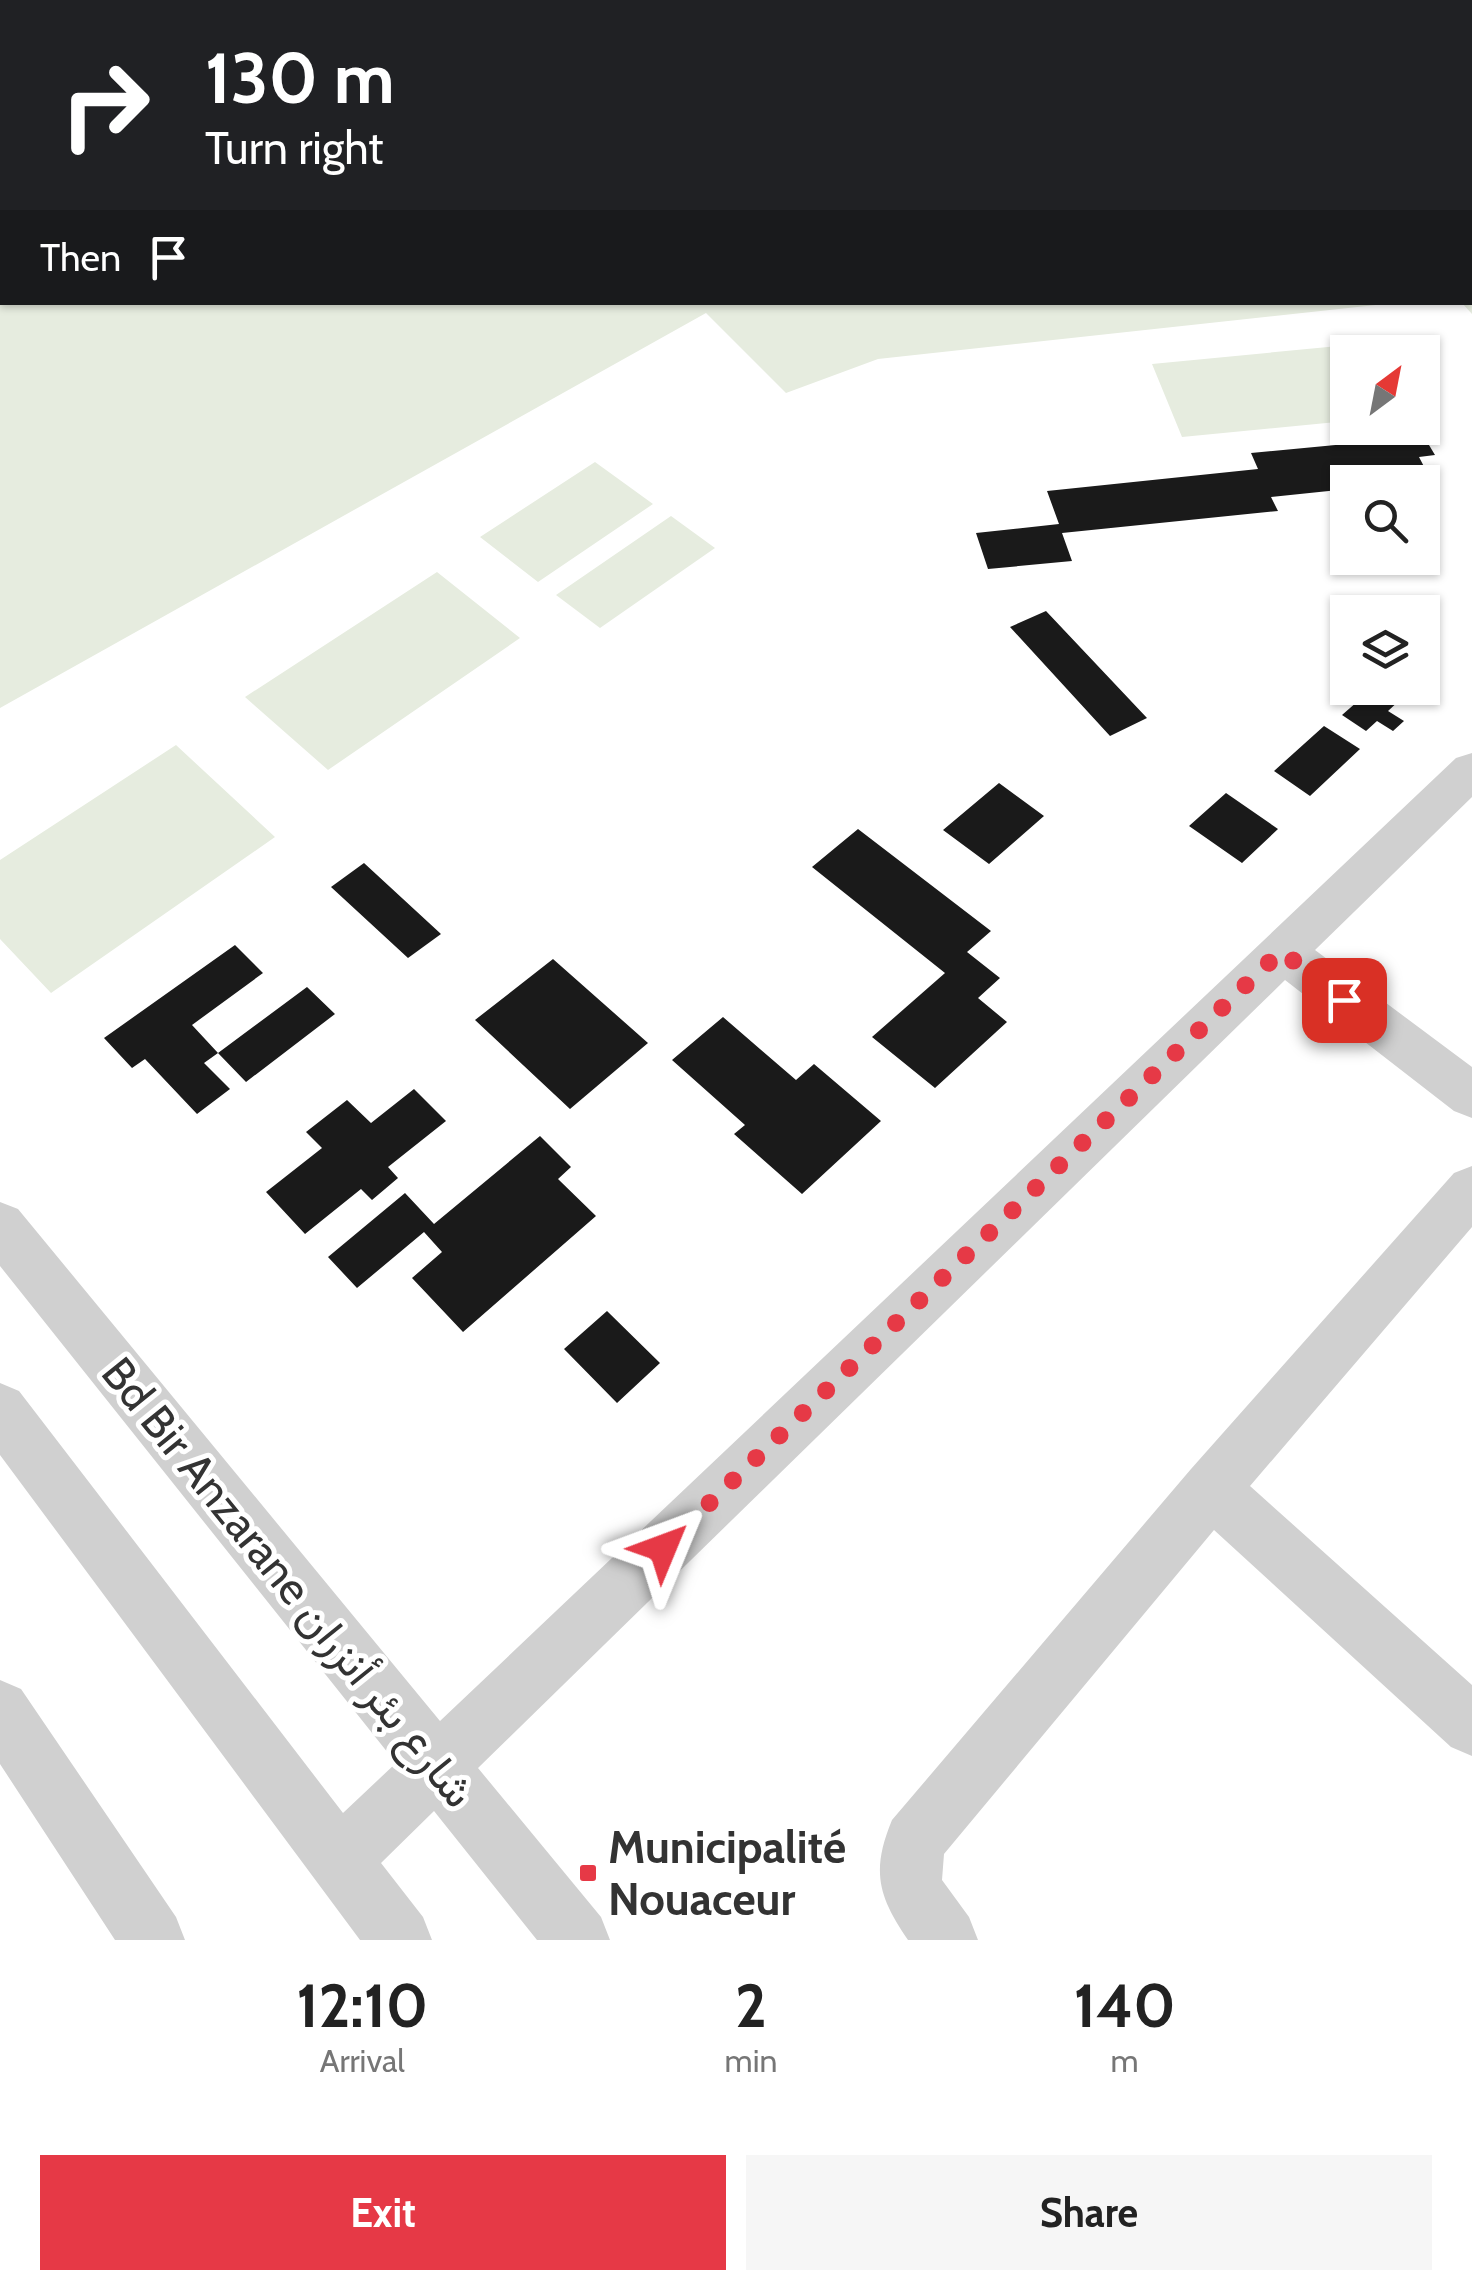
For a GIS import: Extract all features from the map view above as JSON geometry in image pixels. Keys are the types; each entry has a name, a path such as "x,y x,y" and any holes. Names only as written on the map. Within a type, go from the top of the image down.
{"street":[{"path":"338,1860 1472,770"},
{"path":"1281,951 1472,1096"},
{"path":"946,1940 910,1888 914,1842 1211,1489 1472,1189"},
{"name":"Bd Bir Anzarane شارع بئر أنزران","path":"0,1226 578,1940"},
{"path":"0,1410 400,1940"},
{"path":"1211,1489 1472,1726"},
{"path":"0,1710 153,1940"}],"shaded area":[{"path":"0,305 1376,305 878,359 786,393 706,313 0,708"},
{"path":"1330,347 1330,423 1182,437 1152,364"},
{"path":"595,462 653,504 538,582 480,537"},
{"path":"671,516 715,548 600,628 556,595"},
{"path":"437,572 520,638 328,770 245,697"},
{"path":"176,745 275,837 51,993 0,939 0,860"}],"building":[{"path":"1335,445 1429,445 1435,455 1419,457 1423,465 1330,465 1330,491 1271,497 1278,511 1062,533 1072,561 988,569 976,533 1059,524 1047,491 1258,469 1251,453"},
{"path":"1046,611 1147,718 1110,736 1010,627"},
{"path":"1353,705 1394,705 1388,711 1404,721 1393,731 1377,721 1366,731 1342,715"},
{"path":"1324,726 1360,749 1310,796 1274,771"},
{"path":"999,783 1044,816 989,864 943,830"},
{"path":"1226,793 1278,829 1242,863 1189,826"},
{"path":"858,829 991,931 967,952 1000,978 978,998 1007,1022 935,1088 872,1037 945,973 812,867"},
{"path":"364,863 441,934 408,958 331,887"},
{"path":"235,945 263,973 192,1025 218,1053 204,1063 230,1089 197,1114 145,1059 132,1068 104,1038"},
{"path":"553,959 648,1043 570,1109 475,1020"},
{"path":"307,987 335,1014 246,1082 218,1053"},
{"path":"723,1017 796,1080 814,1064 881,1121 802,1194 734,1134 745,1125 672,1060"},
{"path":"414,1089 446,1121 388,1167 398,1178 372,1200 361,1189 305,1234 266,1192 322,1148 306,1132 347,1100 371,1123"},
{"path":"540,1136 571,1167 558,1179 596,1216 463,1332 412,1278 442,1252 424,1232 357,1288 328,1257 405,1193 434,1224"},
{"path":"607,1311 660,1363 617,1403 564,1349"}],"place":[{"name":"Municipalité Nouaceur","path":"588,1873"}],"route":[{"path":"663,1548 1281,951 1344,1000"}]}
